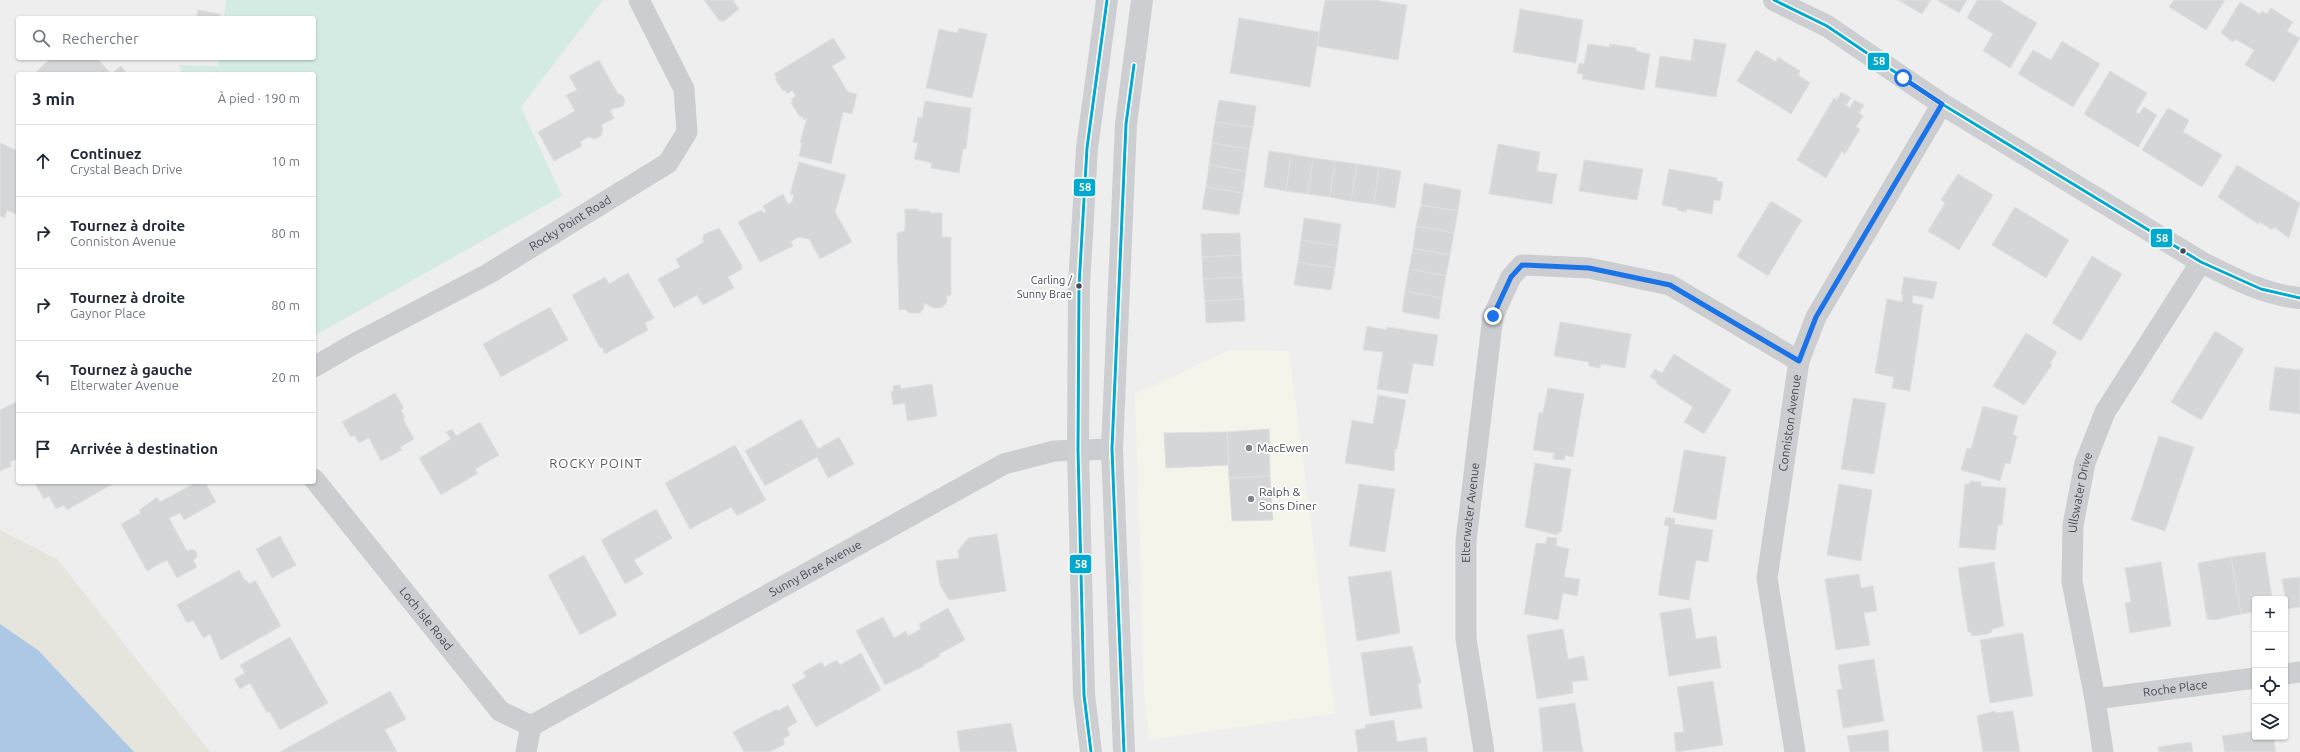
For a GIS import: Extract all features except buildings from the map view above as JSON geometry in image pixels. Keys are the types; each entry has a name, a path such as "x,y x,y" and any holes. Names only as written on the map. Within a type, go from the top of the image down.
{"main road":[{"path":"1090,752 1084,695 1078,450 1079,286 1087,148 1107,0"},
{"path":"1124,752 1112,449 1126,124 1142,0"},
{"path":"1774,0 1827,26 1942,104 2201,262 2235,279 2288,297 2300,298"}],"street":[{"name":"Rocky Point Road","path":"316,366 350,346 488,274 668,163 687,132 684,89 639,0"},
{"name":"Conniston Avenue","path":"1795,752 1767,578 1799,361 1816,317 1942,104"},
{"name":"Ullswater Drive","path":"2103,752 2095,699 2072,581 2073,525 2085,463 2105,412 2201,262"},
{"name":"Elterwater Avenue","path":"1484,752 1466,639 1466,541 1493,316 1511,277 1522,265 1589,268 1670,285 1799,361"},
{"name":"Sunny Brae Avenue","path":"531,726 1004,464 1054,450 1112,449"},
{"name":"Loch Isle Road","path":"316,481 500,711 531,726"},
{"path":"2288,674 2300,672"},
{"name":"Roche Place","path":"2095,699 2252,678"},
{"path":"526,752 531,726"}],"shaded area":[{"path":"1230,350 1289,351 1335,713 1149,740 1144,691 1135,394"}],"green space":[{"path":"226,0 603,0 521,107 562,196 316,335 316,72 181,72 180,65 218,66 219,60 316,60 316,16 224,16"}],"sand":[{"path":"0,530 57,559 210,752 134,752 38,650 0,624"}],"water":[{"path":"0,624 38,650 134,752 0,752"}],"transit line":[{"name":"58","path":"1091,752 1084,695 1078,450 1079,286 1087,148 1107,0"},
{"name":"58","path":"1774,0 1827,26 1942,104 2201,262 2261,289 2300,298"},
{"name":"58","path":"1124,752 1112,449 1126,124 1134,65"}],"place":[{"name":"Carling / Sunny Brae","path":"1079,286"},
{"name":"MacEwen","path":"1249,448"},
{"name":"Ralph & Sons Diner","path":"1251,499"}],"district":[{"name":"ROCKY POINT","path":"596,463"}],"route":[{"path":"1493,316 1511,277 1522,265 1589,268 1670,285 1799,361 1816,317 1942,104 1903,78"}]}
